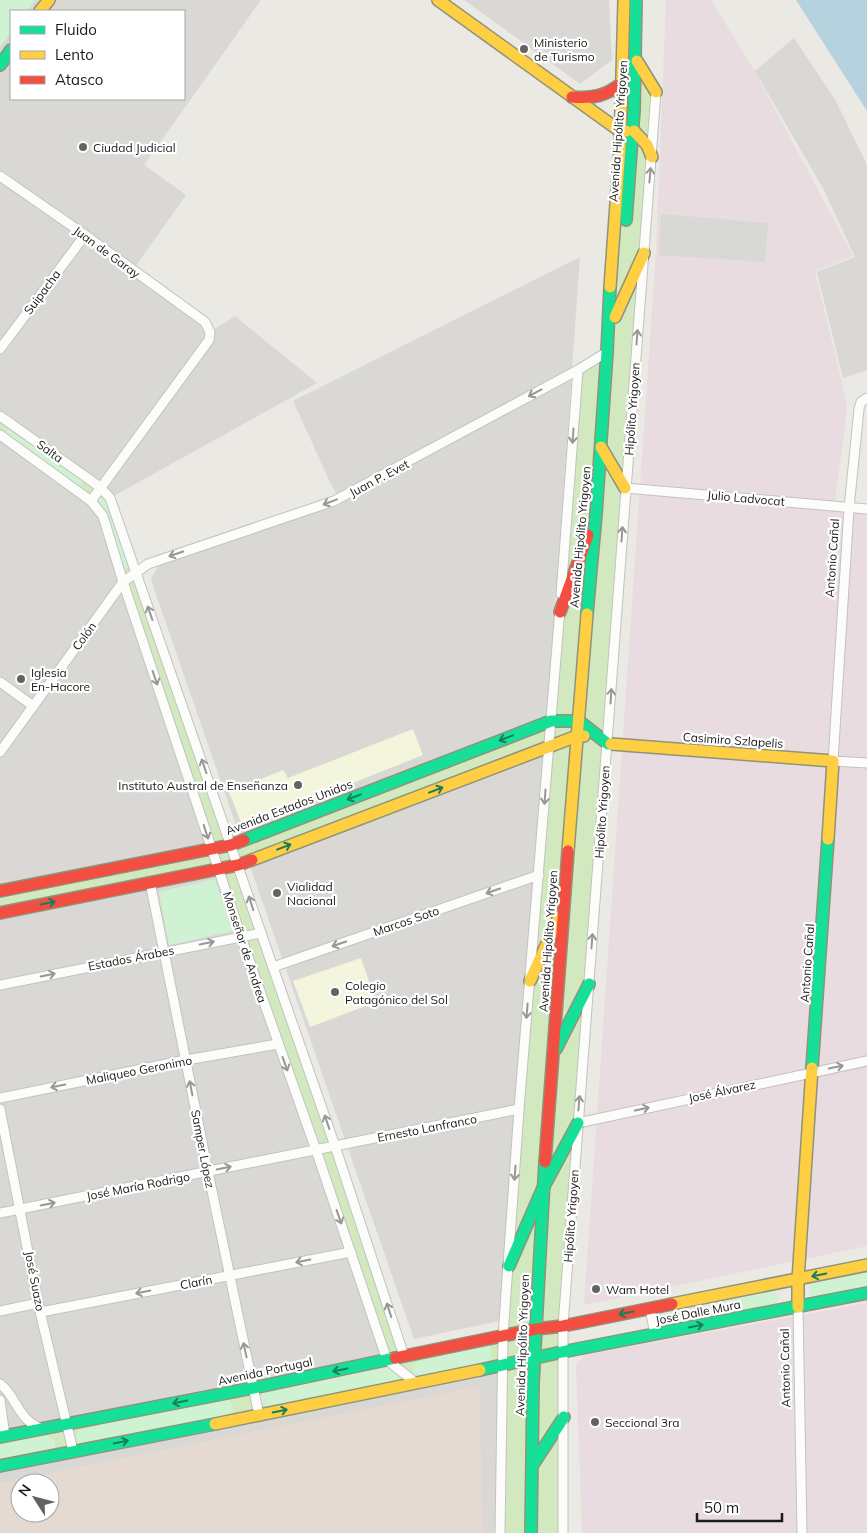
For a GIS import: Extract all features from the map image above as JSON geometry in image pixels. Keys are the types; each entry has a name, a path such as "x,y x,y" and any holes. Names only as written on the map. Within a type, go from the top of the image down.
{"main road":[{"path":"41,10 49,0"},
{"path":"438,0 572,97 627,131 647,146 652,157"},
{"name":"Avenida Hipólito Yrigoyen","path":"607,352 615,317 627,131 622,83 624,0"},
{"name":"Avenida Hipólito Yrigoyen","path":"531,1532 534,1358 543,1188 596,514 607,352 607,320 627,131 637,61 636,0"},
{"path":"0,65 10,51"},
{"path":"637,61 656,92"},
{"path":"572,97 588,99 598,97 607,94 622,83"},
{"path":"615,317 644,253"},
{"path":"601,446 625,488"},
{"path":"560,612 596,514"},
{"name":"Avenida Estados Unidos","path":"0,891 232,845 551,721 579,721"},
{"path":"579,721 604,741"},
{"path":"0,913 238,864 578,736"},
{"name":"Casimiro Szlapelis","path":"578,736 604,741 834,760"},
{"name":"Antonio Cañal","path":"798,1307 798,1280 834,760"},
{"path":"530,981 564,906"},
{"path":"553,1056 589,984"},
{"path":"509,1266 543,1188 578,1122"},
{"name":"José Dalle Mura","path":"536,1329 563,1326 867,1265"},
{"name":"José Dalle Mura","path":"534,1358 867,1293"},
{"name":"Avenida Portugal","path":"3,1437 253,1388 536,1329"},
{"path":"0,1466 534,1358"},
{"path":"532,1466 564,1417"}],"street":[{"name":"Hipólito Yrigoyen","path":"563,1533 563,1326 589,984 604,741 656,92"},
{"name":"Juan de Garay","path":"0,176 205,322 210,332 209,340 95,494"},
{"name":"Suipacha","path":"0,349 85,235"},
{"name":"Juan P. Evet","path":"136,572 148,564 334,501 578,370 607,352"},
{"path":"500,1533 503,1336 519,1109 578,370"},
{"name":"Antonio Cañal","path":"834,760 849,508 859,409 861,402 867,398"},
{"name":"Salta","path":"0,416 95,494"},
{"name":"Salta","path":"0,435 95,494"},
{"name":"Julio Ladvocat","path":"625,488 867,509"},
{"name":"Monseñor de Andrea","path":"95,494 110,498 336,1146 404,1356"},
{"name":"Monseñor de Andrea","path":"95,494 241,937 387,1360"},
{"name":"Colón","path":"0,752 123,582 136,572"},
{"path":"0,682 33,706"},
{"name":"Casimiro Szlapelis","path":"834,760 867,763"},
{"name":"Marcos Soto","path":"273,967 539,875"},
{"name":"Samper López","path":"150,882 259,1415"},
{"name":"Estados Árabes","path":"0,985 261,933"},
{"name":"Maliqueo Geronimo","path":"0,1098 186,1060 278,1044"},
{"name":"José Álvarez","path":"578,1122 867,1061"},
{"name":"José Suazo","path":"0,1109 40,1308 73,1451"},
{"name":"Ernesto Lanfranco","path":"336,1146 519,1109"},
{"name":"José María Rodrigo","path":"0,1213 336,1146"},
{"name":"Clarín","path":"0,1310 40,1308 351,1252"},
{"name":"Antonio Cañal","path":"798,1307 802,1533"},
{"path":"650,1309 655,1334"},
{"path":"387,1360 416,1383"},
{"path":"0,1384 9,1391 23,1416 42,1429"},
{"path":"0,1400 3,1437"}],"shaded area":[{"path":"0,0 261,0 144,165 186,195 133,270 205,322 210,332 235,316 317,383 110,498 404,1356 503,1336 563,1533 0,1533"},
{"path":"0,0 35,0 28,10 10,10 10,33 0,47"},
{"path":"464,0 609,0 612,60 580,84"},
{"path":"666,0 711,0 757,75 853,256 815,272 846,399 846,418 834,509 867,512 867,1246 584,1305 656,252"},
{"path":"794,38 836,101 867,165 867,370 843,378 817,272 855,257 824,190 755,71"},
{"path":"661,214 768,223 765,262 659,255"},
{"path":"580,257 504,1320 414,1339 151,580 158,566 341,502 293,401"},
{"path":"8,429 83,481 78,488 4,434"},
{"path":"101,495 108,501 131,566 122,570 97,503"},
{"name":"Instituto Austral de Enseñanza","path":"413,729 423,755 243,827 229,792 283,770 288,778"},
{"path":"215,879 233,931 169,945 159,892"},
{"name":"Colegio Patagónico del Sol","path":"361,958 376,1002 310,1027 293,981"},
{"path":"867,1272 867,1286 816,1297 810,1294 809,1284"},
{"path":"773,1291 780,1296 776,1305 663,1326 657,1321 659,1315"},
{"path":"867,1303 867,1533 582,1533 576,1365 585,1355"},
{"path":"490,1344 491,1363 425,1380 413,1371 412,1366 417,1362"},
{"path":"386,1366 395,1367 403,1380 280,1408 265,1406 260,1401 262,1394"},
{"path":"479,1386 483,1533 0,1533 0,1483 10,1481 10,1523 60,1523 60,1473 49,1473"},
{"path":"229,1399 234,1409 229,1418 89,1447 77,1444 78,1431 104,1423"},
{"path":"46,1435 54,1440 55,1450 0,1462 0,1445"}],"green space":[{"path":"637,61 656,92 563,1326 563,1533 500,1533 503,1364 0,1466 0,1437 387,1360 219,869 0,913 0,891 211,849 103,516 91,500 0,435 0,416 110,498 232,845 551,721 578,370 607,351","holes":["549,749 503,1336 404,1356 239,865"]}],"water":[{"path":"796,0 867,0 867,111"}],"traffic: fast":[{"path":"626,220 634,110 636,0"},
{"path":"0,65 10,51"},
{"path":"587,614 596,514 610,287"},
{"path":"244,840 551,721 579,721 608,744 611,744"},
{"path":"812,1068 828,839"},
{"path":"556,1049 589,984"},
{"path":"509,1266 543,1188 578,1123"},
{"path":"531,1533 533,1383 545,1162"},
{"path":"480,1370 562,1352 867,1293"},
{"path":"0,1437 253,1388 395,1358"},
{"path":"532,1466 564,1417"},
{"path":"0,1466 215,1424"}],"traffic: slow":[{"path":"41,10 49,0"},
{"path":"438,0 620,131 626,131"},
{"path":"610,287 620,148 624,0"},
{"path":"637,61 656,92"},
{"path":"634,131 647,145 652,157"},
{"path":"615,317 644,253"},
{"path":"601,447 625,488"},
{"path":"568,851 587,614"},
{"path":"252,860 577,736 584,736"},
{"path":"611,744 833,761 828,839"},
{"path":"530,981 559,917"},
{"path":"798,1307 798,1280 812,1068"},
{"path":"672,1304 867,1265"},
{"path":"215,1424 480,1370"}],"traffic: jam":[{"path":"572,97 598,96 622,83"},
{"path":"560,612 588,535"},
{"path":"0,891 231,845 244,840"},
{"path":"545,1162 568,851"},
{"path":"0,913 238,865 252,860"},
{"path":"395,1358 672,1304"}],"place":[{"name":"Ministerio de Turismo","path":"524,49"},
{"name":"Ciudad Judicial","path":"83,147"},
{"name":"Iglesia En-Hacore","path":"21,679"},
{"name":"Instituto Austral de Enseñanza","path":"298,785"},
{"name":"Vialidad Nacional","path":"277,893"},
{"name":"Colegio Patagónico del Sol","path":"335,992"},
{"name":"Wam Hotel","path":"596,1289"},
{"name":"Seccional 3ra","path":"595,1422"}]}
